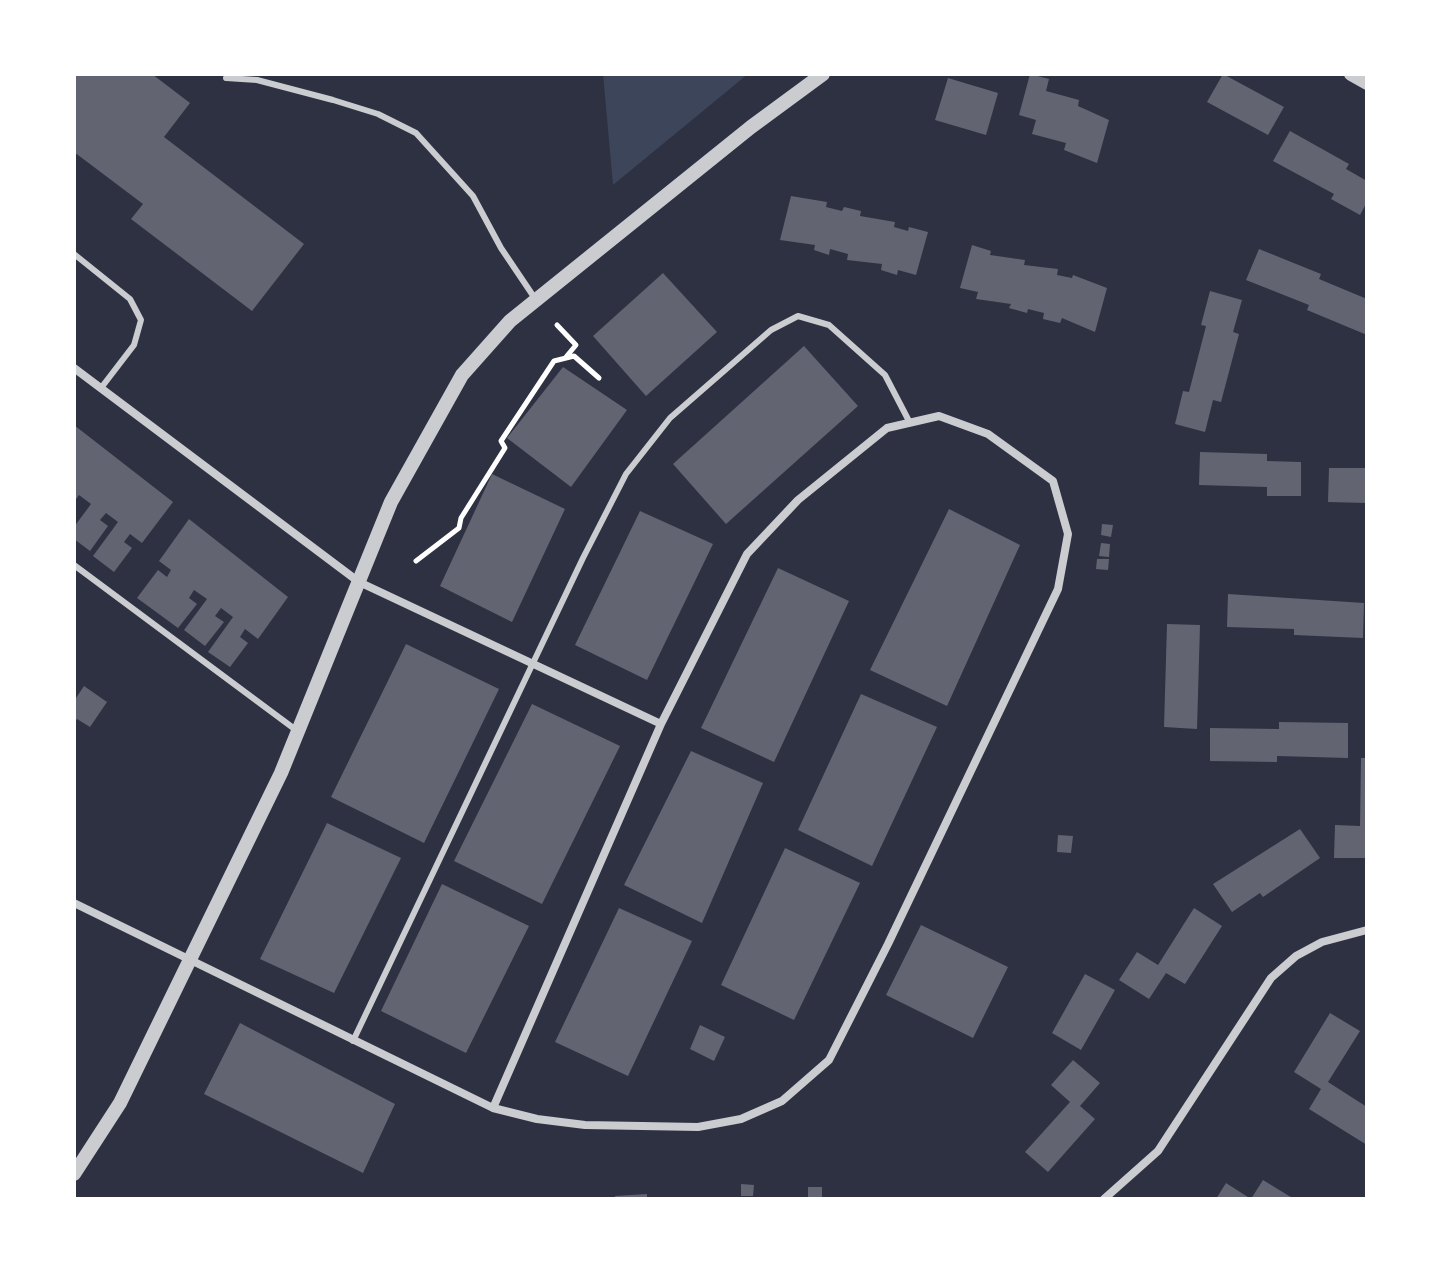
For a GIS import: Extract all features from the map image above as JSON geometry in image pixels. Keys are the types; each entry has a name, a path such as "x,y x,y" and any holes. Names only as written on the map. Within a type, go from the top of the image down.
{"street":[{"path":"74,1174 120,1103 190,960 298,732 391,502 462,375 510,321 751,127 823,74"},
{"path":"1351,74 1367,83"},
{"path":"74,368 359,582 661,724"},
{"path":"74,903 493,1108 537,1119 585,1125 698,1127 741,1119 782,1101 829,1060 888,944 1058,589 1068,534 1053,481 988,434 939,416 887,428 798,500 747,554 661,724 493,1108"},
{"path":"1104,1199 1158,1151 1271,978 1296,956 1322,942 1367,930"}],"lane":[{"path":"226,78 257,80 333,100 378,114 416,133 473,196 501,248 536,300"},
{"path":"74,254 130,299 141,320 134,345 101,388"},
{"path":"353,1041 626,474 670,418 771,330 798,316 829,325 885,375 910,423"},
{"path":"74,565 298,732"}],"path":[{"path":"416,561 459,528 461,518 505,448 501,441 524,403 554,361 566,357 576,345 557,325"},
{"path":"566,357 584,362 599,378"}],"shaded area":[{"path":"603,74 748,74 613,185"}],"building":[{"path":"74,74 152,74 190,103 164,137 304,244 252,311 131,219 143,204 74,152"},
{"path":"1030,74 1049,79 1046,91 1079,100 1078,106 1109,120 1097,163 1064,150 1066,143 1032,134 1036,120 1019,115"},
{"path":"1223,74 1284,107 1268,135 1207,102"},
{"path":"948,78 998,93 986,135 935,120"},
{"path":"1290,131 1349,164 1346,169 1367,181 1367,202 1360,215 1331,199 1334,194 1273,161"},
{"path":"791,196 827,202 826,207 842,211 844,207 861,211 860,216 895,222 894,227 908,231 909,227 928,232 916,275 898,270 897,275 881,270 882,264 847,260 848,254 830,249 829,255 814,250 815,245 780,240"},
{"path":"972,245 991,251 990,255 1025,260 1024,265 1058,269 1057,275 1072,278 1073,275 1107,288 1095,332 1062,318 1060,323 1043,319 1044,313 1028,309 1027,313 1009,308 1011,304 976,299 978,292 960,288"},
{"path":"1259,249 1321,274 1319,279 1367,299 1367,335 1307,310 1309,305 1246,280"},
{"path":"663,273 717,332 646,396 593,336"},
{"path":"1210,291 1242,300 1233,332 1239,334 1221,402 1213,400 1205,432 1175,424 1183,391 1189,392 1206,326 1201,325"},
{"path":"804,346 858,406 726,524 673,464"},
{"path":"563,367 627,410 571,487 507,438"},
{"path":"74,425 173,502 142,543 130,534 124,542 132,548 114,572 93,556 118,522 106,513 100,520 108,526 90,551 74,539 74,527 91,504 79,495 74,502"},
{"path":"1200,452 1267,454 1267,461 1301,462 1301,496 1267,496 1267,487 1199,485"},
{"path":"1329,468 1367,468 1367,503 1328,502"},
{"path":"492,474 565,509 512,622 440,586"},
{"path":"949,509 1020,545 947,706 870,670"},
{"path":"640,511 713,544 647,680 575,645"},
{"path":"189,519 288,597 258,639 245,629 240,637 248,643 230,667 208,652 233,617 221,608 215,616 224,622 205,646 184,630 207,599 194,590 189,598 197,604 178,628 137,598 158,570 167,577 171,570 159,561"},
{"path":"1102,524 1113,525 1111,537 1101,535"},
{"path":"1101,543 1110,544 1109,557 1099,556"},
{"path":"1097,559 1109,559 1108,570 1096,569"},
{"path":"778,568 849,601 774,762 701,728"},
{"path":"1228,594 1364,603 1363,638 1294,635 1294,629 1227,627"},
{"path":"1167,624 1200,625 1197,729 1164,727"},
{"path":"406,644 499,689 424,843 331,797"},
{"path":"84,686 107,702 90,727 77,719 74,724 74,701"},
{"path":"861,694 937,727 872,866 798,830"},
{"path":"532,704 620,746 542,904 454,861"},
{"path":"1279,722 1348,723 1348,758 1277,756 1277,762 1210,761 1210,728 1279,729"},
{"path":"691,751 763,783 702,923 624,885"},
{"path":"1361,758 1367,758 1367,858 1334,858 1335,825 1360,826"},
{"path":"327,823 401,858 334,993 260,959"},
{"path":"1300,829 1320,858 1263,897 1260,893 1232,912 1213,884"},
{"path":"1058,835 1073,836 1071,853 1057,852"},
{"path":"785,848 860,883 794,1020 721,985"},
{"path":"442,884 529,926 466,1053 381,1011"},
{"path":"619,908 692,941 628,1076 555,1042"},
{"path":"1194,908 1222,926 1185,984 1166,973 1149,999 1119,980 1137,952 1158,965"},
{"path":"921,925 1008,967 973,1038 886,995"},
{"path":"1085,974 1115,990 1081,1050 1052,1033"},
{"path":"1330,1013 1360,1031 1328,1082 1367,1107 1367,1145 1309,1109 1321,1089 1294,1072"},
{"path":"240,1023 395,1104 363,1173 204,1094"},
{"path":"700,1025 725,1037 714,1061 690,1049"},
{"path":"1073,1060 1100,1083 1080,1106 1095,1119 1048,1172 1025,1152 1070,1102 1051,1085"},
{"path":"1263,1180 1281,1191 1294,1199 1251,1199"},
{"path":"1226,1183 1251,1199 1216,1199"},
{"path":"741,1184 754,1185 753,1196 741,1196"},
{"path":"808,1187 822,1187 822,1199 808,1199"},
{"path":"647,1194 647,1199 615,1199 615,1196"}]}
